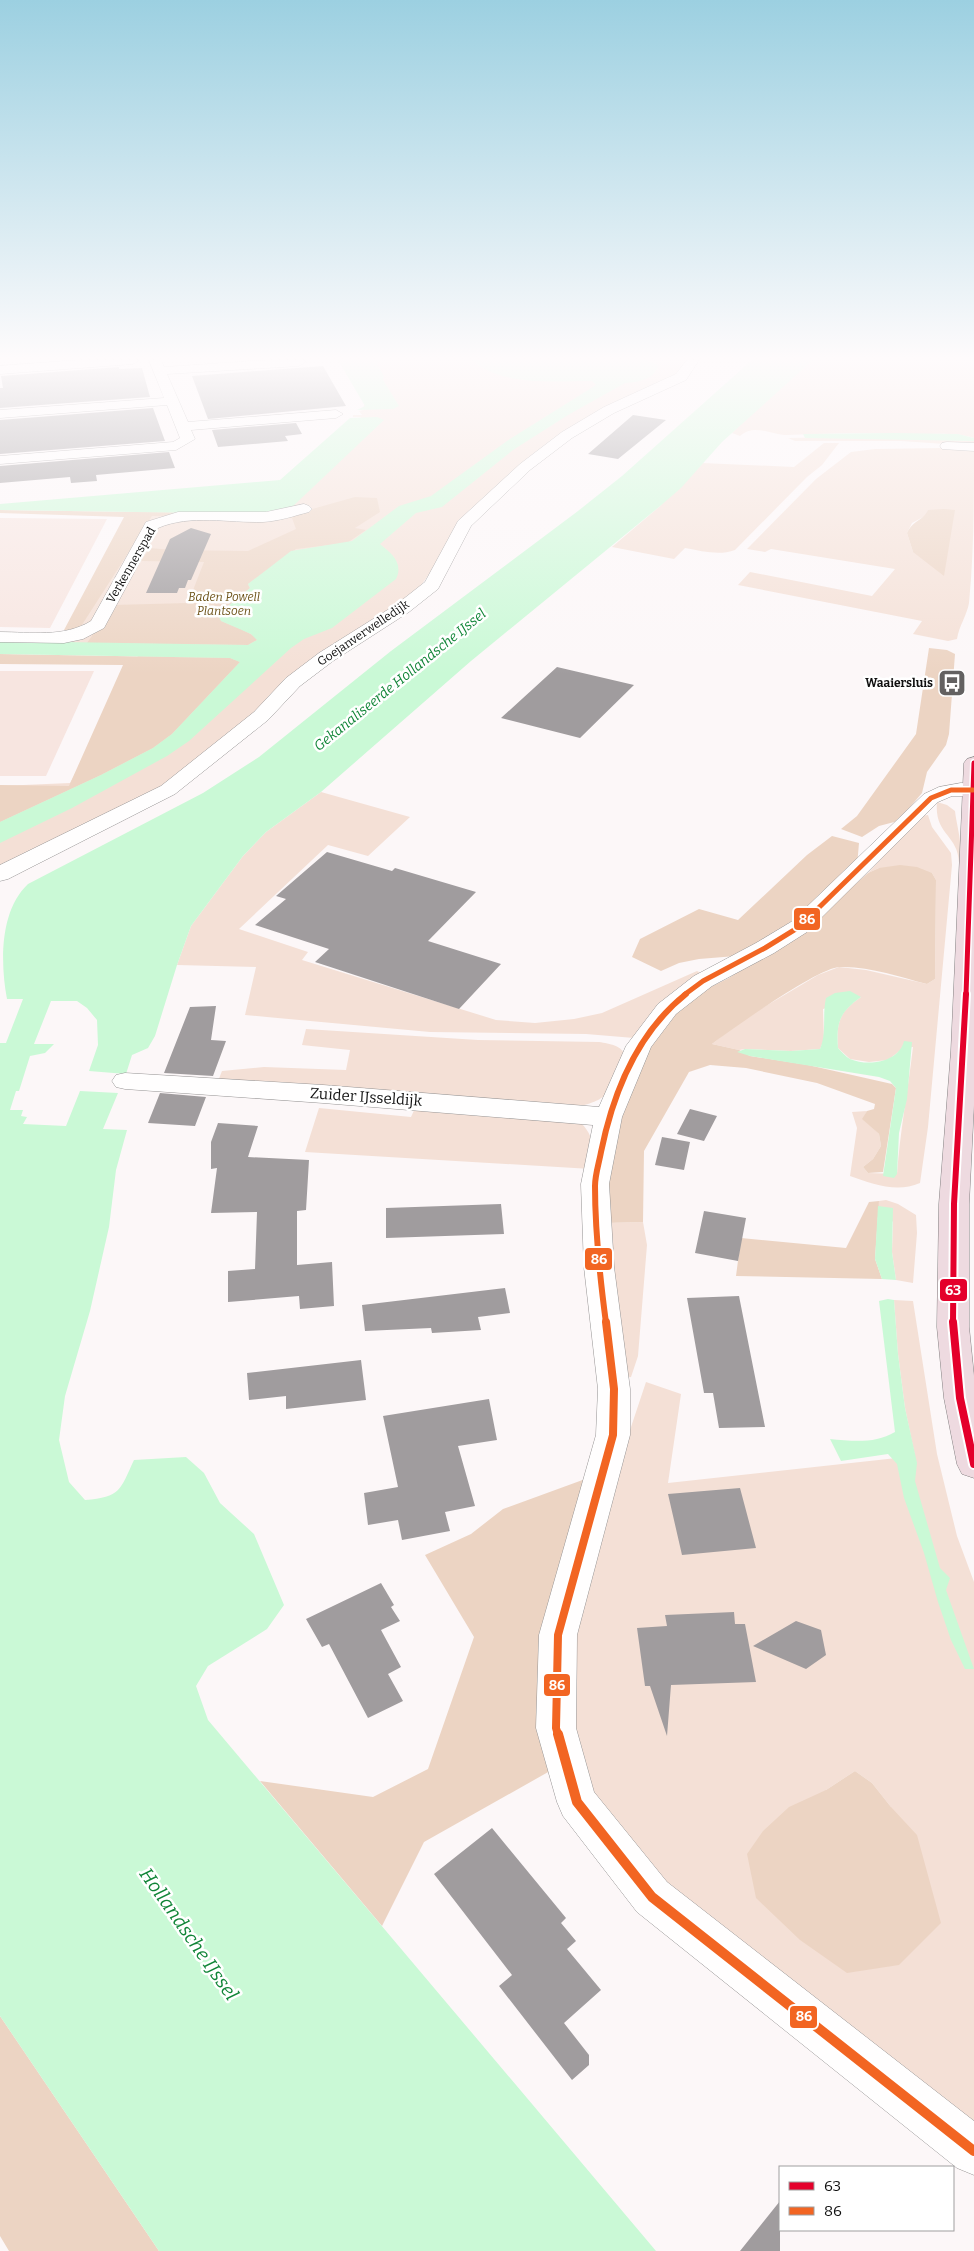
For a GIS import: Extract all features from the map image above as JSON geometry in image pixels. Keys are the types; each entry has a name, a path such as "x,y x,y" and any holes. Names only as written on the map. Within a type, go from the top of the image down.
{"main road":[{"path":"974,777 964,1051 954,1204 953,1327 960,1398 974,1464"}],"street":[{"name":"Goejanverwelledijk","path":"0,874 168,790 261,716 293,682 403,608 432,585 464,524 529,465"},
{"name":"Verkennerspad","path":"0,637 61,638 79,636 91,630 98,624 152,525 162,519 177,517 265,517 304,509"},
{"path":"974,777 931,798 799,927 765,948 703,981 667,1009 639,1046 608,1116 595,1184 599,1267 614,1389 613,1435 558,1636 556,1728 577,1802 652,1897 974,2151"},
{"name":"Zuider IJsseldijk","path":"125,1081 608,1116"}],"green space":[{"name":"Baden Powell Plantsoen","path":"321,465 524,465 432,570 417,591 186,774 0,872 0,786 70,783 140,652 66,647 141,508 284,509"},
{"path":"700,465 794,467 796,465 822,465 807,477 735,550 717,553 685,548 674,559 612,547 659,507"},
{"path":"834,465 974,465 971,584 967,612 957,639 948,641 913,634 922,621 738,585 750,572 872,596 895,569 771,549 765,552 747,549 816,479","holes":["925,516 913,552 907,533 912,523"]},
{"path":"355,497 377,498 380,512 355,528 366,530 347,543 296,549 248,584 250,588 222,611 221,621 256,637 257,640 248,645 87,643 113,605 188,603 204,562 141,561 150,548 248,551 296,529 292,518 152,516 78,631 64,630 124,517 0,513 0,510 279,514 298,513"},
{"path":"928,510 955,510 944,576 913,552 907,533"},
{"path":"929,648 947,650 955,654 949,734 946,745 927,772 922,793 898,821 879,826 862,837 841,829 857,816 916,734"},
{"path":"0,654 230,658 240,662 172,734 153,748 101,775 0,822 0,785 69,786 123,665 0,664"},
{"path":"321,792 410,817 368,856 328,845 239,929 308,952 302,960 496,1020 535,1023 574,1019 602,1013 697,971 701,973 634,1038 586,1034 430,1032 245,1015 256,967 177,965 191,926 243,856 266,832"},
{"path":"937,802 947,805 955,811 961,845 959,863 955,846 939,821"},
{"path":"928,815 932,827 951,853 952,865 928,1127 920,1183 911,1186 894,1187 850,1176 857,1128 852,1112 867,1111 863,1119 879,1134 881,1146 873,1159 863,1167 868,1173 897,1174 913,1047 902,1049 888,1060 869,1062 850,1059 838,1048 840,1019 848,1008 861,997 823,1009 824,1040 820,1049 791,1051 739,1050 712,1044 742,1020 818,975 839,967 866,970 927,984 935,979 936,880 932,873 879,868 868,873 921,816"},
{"path":"832,836 859,843 857,866 804,914 736,956 699,959 679,963 661,971 632,957 640,939 699,909 738,920 807,855"},
{"path":"900,865 917,867 932,873 936,880 935,979 927,984 862,968 840,967 829,970 796,987 712,1044 739,1050 750,1056 808,1065 892,1084 896,1088 883,1172 868,1173 863,1167 873,1159 881,1146 879,1134 862,1119 867,1111 874,1109 875,1104 817,1083 746,1068 710,1065 689,1072 644,1151 643,1222 606,1223 611,1143 645,1050 672,1016 696,994 729,978 833,904 868,873 879,868"},
{"path":"306,1029 478,1040 599,1042 611,1044 619,1048 626,1057 611,1087 602,1098 571,1108 218,1081 222,1071 264,1067 346,1070 350,1050 302,1045"},
{"path":"417,1104 581,1123 586,1128 591,1139 591,1169 305,1152 319,1108 411,1117"},
{"path":"886,1200 898,1204 916,1215 917,1233 913,1283 896,1280 892,1252 893,1222 878,1206 879,1201"},
{"path":"879,1201 875,1259 882,1279 736,1276 741,1238 846,1248 869,1202"},
{"path":"643,1222 647,1245 638,1356 631,1377 626,1378 606,1223"},
{"path":"894,1300 913,1301 937,1454 957,1536 974,1582 974,2131 688,1903 622,1838 595,1799 563,1691 599,1523 646,1382 681,1394 668,1483 915,1456 905,1408","holes":["855,1771 872,1783 891,1807 826,1790"]},
{"path":"588,1478 550,1771 424,1842 382,1926 260,1781 373,1797 428,1769 474,1637 425,1555 471,1534 503,1509"},
{"path":"855,1771 872,1783 917,1835 941,1923 899,1965 847,1973 800,1940 756,1898 747,1854 763,1831 789,1807 826,1790"},
{"path":"0,2016 159,2251 9,2251 0,2236"}],"shaded area":[{"path":"0,518 107,519 50,628 0,627"},
{"path":"0,671 94,671 46,776 0,776"}],"water":[{"path":"297,465 336,465 290,509 279,514 0,510 0,504 280,480"},
{"path":"474,465 494,465 442,507 416,513 380,544 392,555 397,563 398,573 396,579 332,628 304,639 291,648 189,741 167,756 72,808 0,843 0,822 101,775 153,748 172,734 240,662 230,658 0,654 0,641 248,645 257,640 251,634 221,621 219,617 222,611 250,588 248,584 291,551 352,541 399,506 431,496"},
{"path":"634,465 701,465 681,488 659,507 471,661 321,792 266,832 243,856 191,926 155,1036 148,1048 132,1055 126,1074 89,1071 98,1045 97,1020 87,1008 77,1001 51,1001 34,1044 54,1044 45,1053 30,1056 19,1091 16,1091 10,1110 23,1110 21,1116 27,1117 23,1124 66,1126 80,1091 118,1093 103,1129 127,1130 116,1170 109,1227 90,1311 65,1396 59,1440 69,1482 85,1500 97,1499 113,1494 118,1490 134,1460 186,1457 204,1473 220,1503 254,1534 284,1605 267,1629 208,1666 196,1686 208,1720 656,2251 159,2251 0,2016 0,1043 6,1043 23,999 7,999 3,953 7,922 19,895 28,884 203,793 259,757 391,651"},
{"path":"850,991 861,997 848,1008 839,1024 838,1048 847,1057 866,1063 882,1061 896,1054 904,1041 912,1042 907,1099 899,1133 897,1174 894,1178 883,1176 896,1088 890,1081 879,1077 750,1056 737,1052 745,1049 791,1051 820,1049 823,1037 826,998 835,993"},
{"path":"878,1206 893,1208 892,1252 896,1280 882,1279 875,1259"},
{"path":"894,1300 905,1408 917,1463 915,1481 940,1568 950,1578 946,1590 974,1669 965,1669 951,1640 924,1553 904,1498 897,1464 888,1454 841,1461 830,1439 871,1440 895,1432 879,1301"}],"building":[{"path":"174,465 175,468 96,475 97,481 71,483 70,477 0,483 0,466"},
{"path":"191,528 211,534 191,580 188,580 185,588 179,588 177,593 146,593 170,539"},
{"path":"557,667 634,685 580,738 501,718"},
{"path":"327,852 392,871 395,868 476,892 428,941 501,964 459,1009 315,962 329,949 255,925 286,899 276,896"},
{"path":"216,1006 211,1040 226,1041 213,1076 164,1073 190,1007"},
{"path":"160,1093 206,1097 195,1126 148,1123"},
{"path":"690,1109 717,1116 704,1141 677,1134"},
{"path":"218,1123 258,1126 248,1157 309,1160 306,1210 297,1211 297,1265 332,1262 334,1306 300,1309 299,1296 228,1302 228,1271 255,1269 257,1212 211,1213 217,1168 211,1169 211,1142"},
{"path":"662,1137 690,1142 684,1170 655,1165"},
{"path":"501,1204 504,1234 386,1238 386,1208"},
{"path":"704,1211 746,1218 738,1261 695,1253"},
{"path":"505,1288 510,1313 478,1317 481,1330 432,1333 431,1328 365,1331 362,1305"},
{"path":"739,1296 765,1427 719,1428 713,1393 704,1393 687,1298"},
{"path":"361,1360 366,1400 286,1409 286,1396 249,1400 247,1373"},
{"path":"489,1399 497,1440 458,1446 475,1506 445,1512 450,1531 402,1540 398,1520 368,1525 364,1493 398,1487 383,1416"},
{"path":"740,1488 756,1548 682,1555 668,1494"},
{"path":"381,1583 394,1605 391,1607 400,1621 381,1630 401,1667 388,1674 403,1701 368,1718 329,1644 322,1647 306,1619"},
{"path":"734,1612 735,1624 745,1624 756,1682 671,1685 667,1736 650,1686 645,1686 637,1628 667,1626 665,1615"},
{"path":"796,1621 821,1630 826,1655 806,1669 753,1646"},
{"path":"492,1828 566,1918 561,1923 576,1941 567,1949 601,1990 564,2023 589,2055 589,2065 572,2080 499,1986 512,1975 434,1874"},
{"path":"779,2202 780,2251 740,2251"}],"transit line":[{"name":"63","path":"974,763 964,1051 954,1204 953,1327 960,1398 974,1464"},
{"name":"86","path":"973,790 951,790 931,798 799,927 765,948 703,981 667,1009 639,1046 608,1117 595,1184 599,1267 614,1389 613,1435 558,1635 556,1728 577,1802 652,1897 974,2151"}],"place":[{"name":"Waaiersluis","path":"952,683"}],"water label":[{"name":"Gekanaliseerde Hollandsche IJssel","path":"400,680"},
{"name":"Hollandsche IJssel","path":"189,1934"}]}
